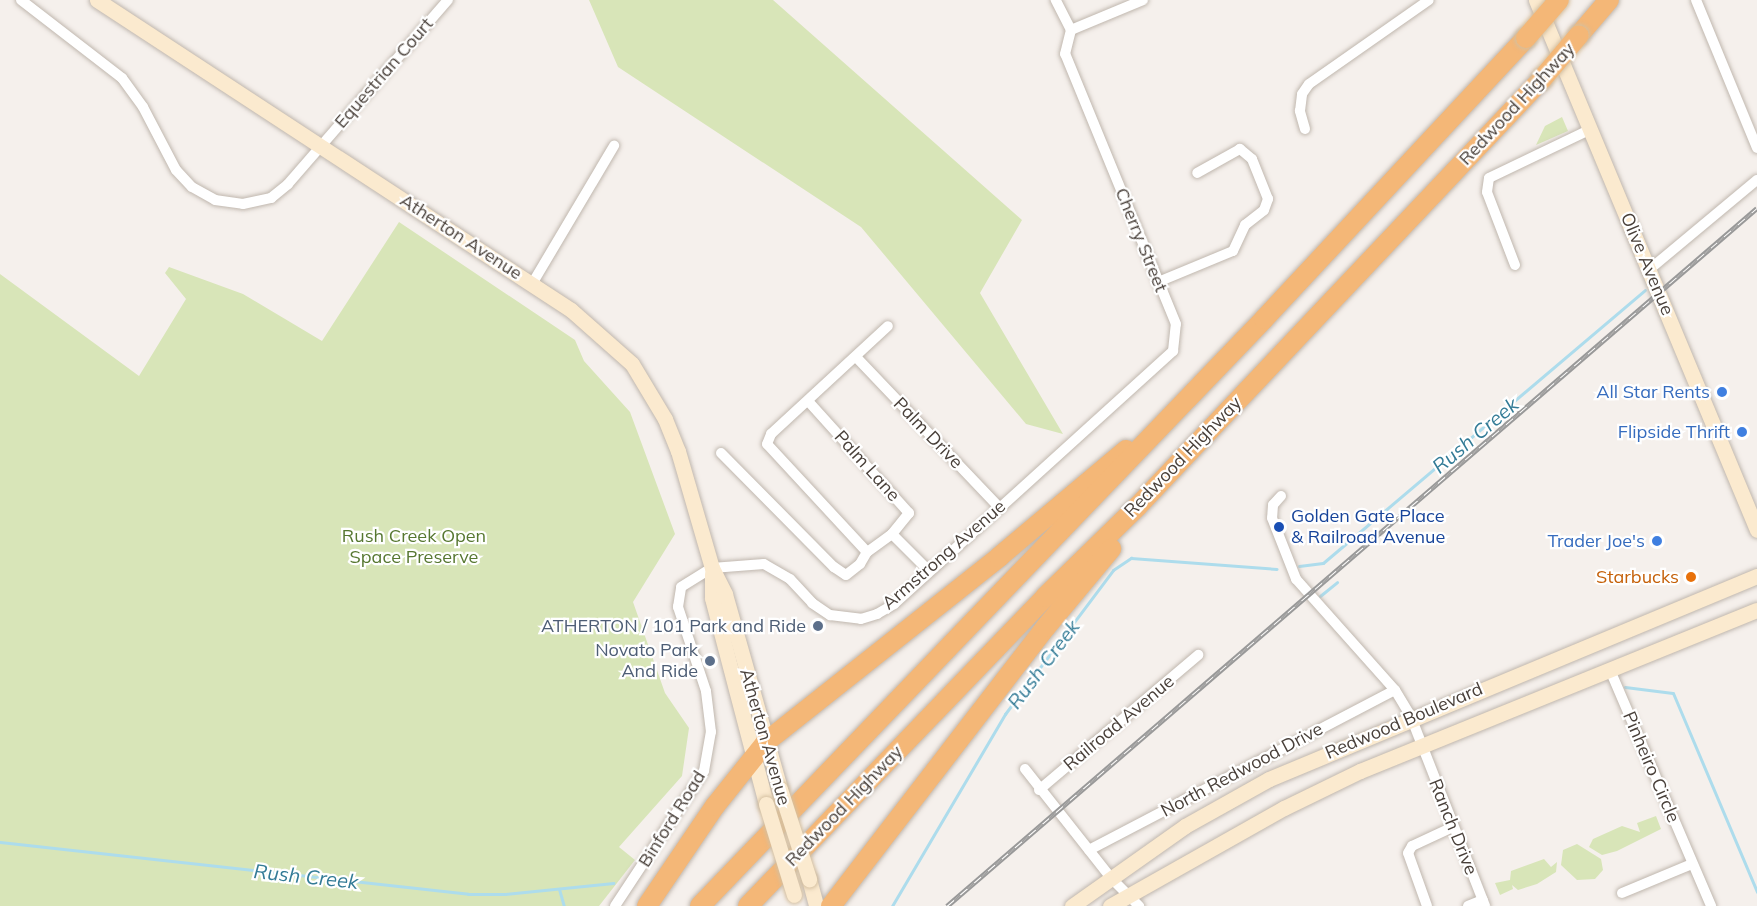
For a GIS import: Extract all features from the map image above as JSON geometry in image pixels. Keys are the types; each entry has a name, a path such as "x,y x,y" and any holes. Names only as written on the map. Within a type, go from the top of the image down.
{"highway":[{"name":"Redwood Highway","path":"700,906 1161,426 1526,38 1559,0"},
{"name":"Redwood Highway","path":"748,906 1045,597 1138,506 1542,79 1609,0"},
{"path":"647,906 759,748 999,557 1106,464 1161,426"},
{"path":"831,906 1046,627 1119,540 1138,506"}],"main road":[{"name":"Atherton Avenue","path":"98,0 532,284 614,345 650,391 678,451 712,568 724,594 759,748 766,804 795,900"},
{"name":"Olive Avenue","path":"1536,0 1757,530"},
{"name":"Redwood Boulevard","path":"1072,906 1185,826 1269,779 1411,717 1757,576"},
{"name":"Redwood Boulevard","path":"1123,903 1284,808 1420,747 1757,610"},
{"name":"Atherton Avenue","path":"759,748 780,789 816,906"}],"street":[{"name":"Equestrian Court","path":"21,0 122,78 143,107 176,170 197,191 215,200 243,204 271,198 288,184 448,0"},
{"path":"1056,0 1071,30 1143,0"},
{"path":"1305,129 1300,111 1302,94 1309,84 1429,0"},
{"path":"1696,0 1757,148"},
{"name":"Cherry Street","path":"1068,446 1173,351 1176,324 1065,54 1071,30"},
{"path":"1515,265 1487,192 1488,178 1589,130"},
{"path":"532,284 614,146"},
{"path":"1158,282 1233,251 1245,225 1264,210 1268,199 1252,159 1240,149 1197,173"},
{"path":"1650,269 1757,180"},
{"path":"867,552 767,444 771,434 857,358 888,326"},
{"name":"Palm Drive","path":"857,358 999,507"},
{"name":"Palm Lane","path":"721,453 834,567 846,575 860,564 867,552 892,534 909,513 808,401"},
{"name":"Armstrong Avenue","path":"712,568 764,564 790,579 821,609 846,619 877,614 929,571 1068,446"},
{"name":"Ranch Drive","path":"1281,496 1273,505 1272,518 1300,587 1395,690 1411,717 1420,747 1484,903"},
{"path":"892,534 929,571"},
{"name":"Binford Road","path":"615,906 704,771 711,732 706,691 678,607 681,587 712,568"},
{"name":"Railroad Avenue","path":"1039,790 1198,655"},
{"name":"Pinheiro Circle","path":"1610,670 1710,904 1698,906"},
{"name":"North Redwood Drive","path":"1089,850 1395,690"},
{"path":"1025,769 1039,790 1111,878 1123,903"},
{"path":"1427,906 1408,853 1412,846 1453,827"},
{"path":"1622,893 1692,864"},
{"path":"1468,906 1484,903"}],"green space":[{"path":"589,0 773,0 1022,220 980,293 1063,434 1026,424 861,227 618,67"},
{"path":"1562,117 1568,131 1536,145 1545,126"},
{"name":"Rush Creek Open Space Preserve","path":"399,222 575,340 584,361 630,412 675,534 633,602 665,693 689,728 682,776 619,847 635,860 599,906 0,906 0,274 139,376 186,299 165,273 169,267 243,294 322,341"},
{"path":"1656,816 1661,829 1617,851 1602,855 1589,847 1593,839 1622,826 1640,832 1637,823"},
{"path":"1577,844 1601,859 1603,870 1595,879 1577,880 1561,865 1563,850"},
{"path":"1544,859 1551,867 1557,862 1556,872 1537,884 1518,890 1512,885 1513,889 1500,895 1495,883 1510,880 1511,871"}],"waterway":[{"name":"Rush Creek","path":"1299,566 1323,563 1645,290"},
{"name":"Rush Creek","path":"892,906 1005,714 1113,570 1131,558 1277,569"},
{"path":"1320,596 1337,582"},
{"path":"1625,687 1673,693 1757,892"},
{"name":"Rush Creek","path":"0,842 468,894 505,894 613,883"},
{"path":"559,889 564,906"}],"railway":[{"path":"947,906 1757,208"}],"place":[{"name":"All Star Rents","path":"1722,392"},
{"name":"Flipside Thrift","path":"1742,432"},
{"name":"Golden Gate Place & Railroad Avenue","path":"1279,527"},
{"name":"Trader Joe's","path":"1657,541"},
{"name":"Starbucks","path":"1691,577"},
{"name":"ATHERTON / 101 Park and Ride","path":"818,626"},
{"name":"Novato Park And Ride","path":"710,661"}]}
